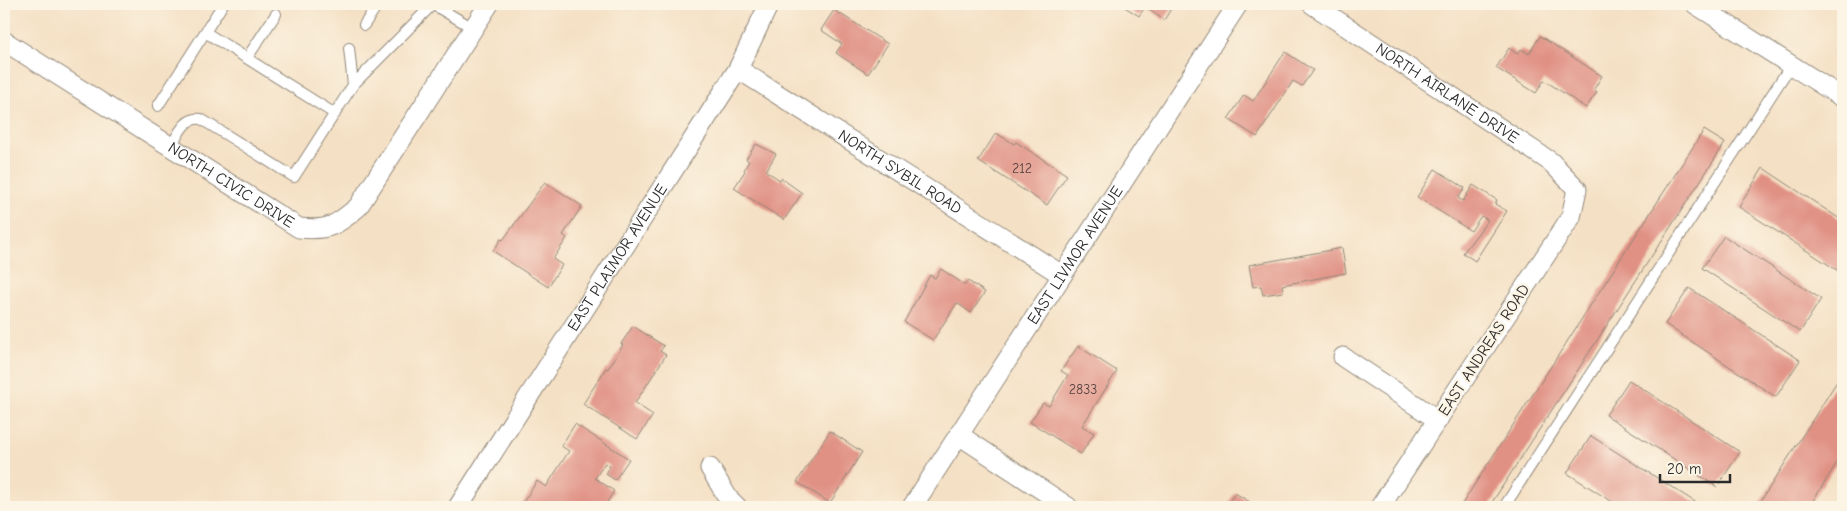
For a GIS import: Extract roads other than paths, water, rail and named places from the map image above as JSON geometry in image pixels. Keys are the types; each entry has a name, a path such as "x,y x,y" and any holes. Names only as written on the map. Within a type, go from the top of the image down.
{"street":[{"name":"NORTH CIVIC DRIVE","path":"4,41 299,228 320,230 333,225 358,208 489,4"},
{"name":"EAST PLAIMOR AVENUE","path":"458,507 738,69 769,4"},
{"name":"EAST LIVMOR AVENUE","path":"912,507 1238,4"},
{"name":"NORTH AIRLANE DRIVE","path":"1312,4 1551,162 1577,189"},
{"path":"1695,4 1843,98"},
{"name":"NORTH SYBIL ROAD","path":"738,69 1062,275"},
{"name":"EAST ANDREAS ROAD","path":"1380,507 1571,217 1577,189"},
{"path":"1343,357 1438,420"},
{"path":"959,435 1068,507"},
{"path":"710,468 728,498 737,507"}],"lane":[{"path":"158,106 223,4"},
{"path":"364,25 378,4"},
{"path":"171,146 186,122 193,118 200,119 294,177 353,85 433,4 473,28"},
{"path":"247,58 276,14"},
{"path":"205,32 335,114"},
{"path":"349,48 353,85"},
{"path":"1504,507 1791,65"}]}
